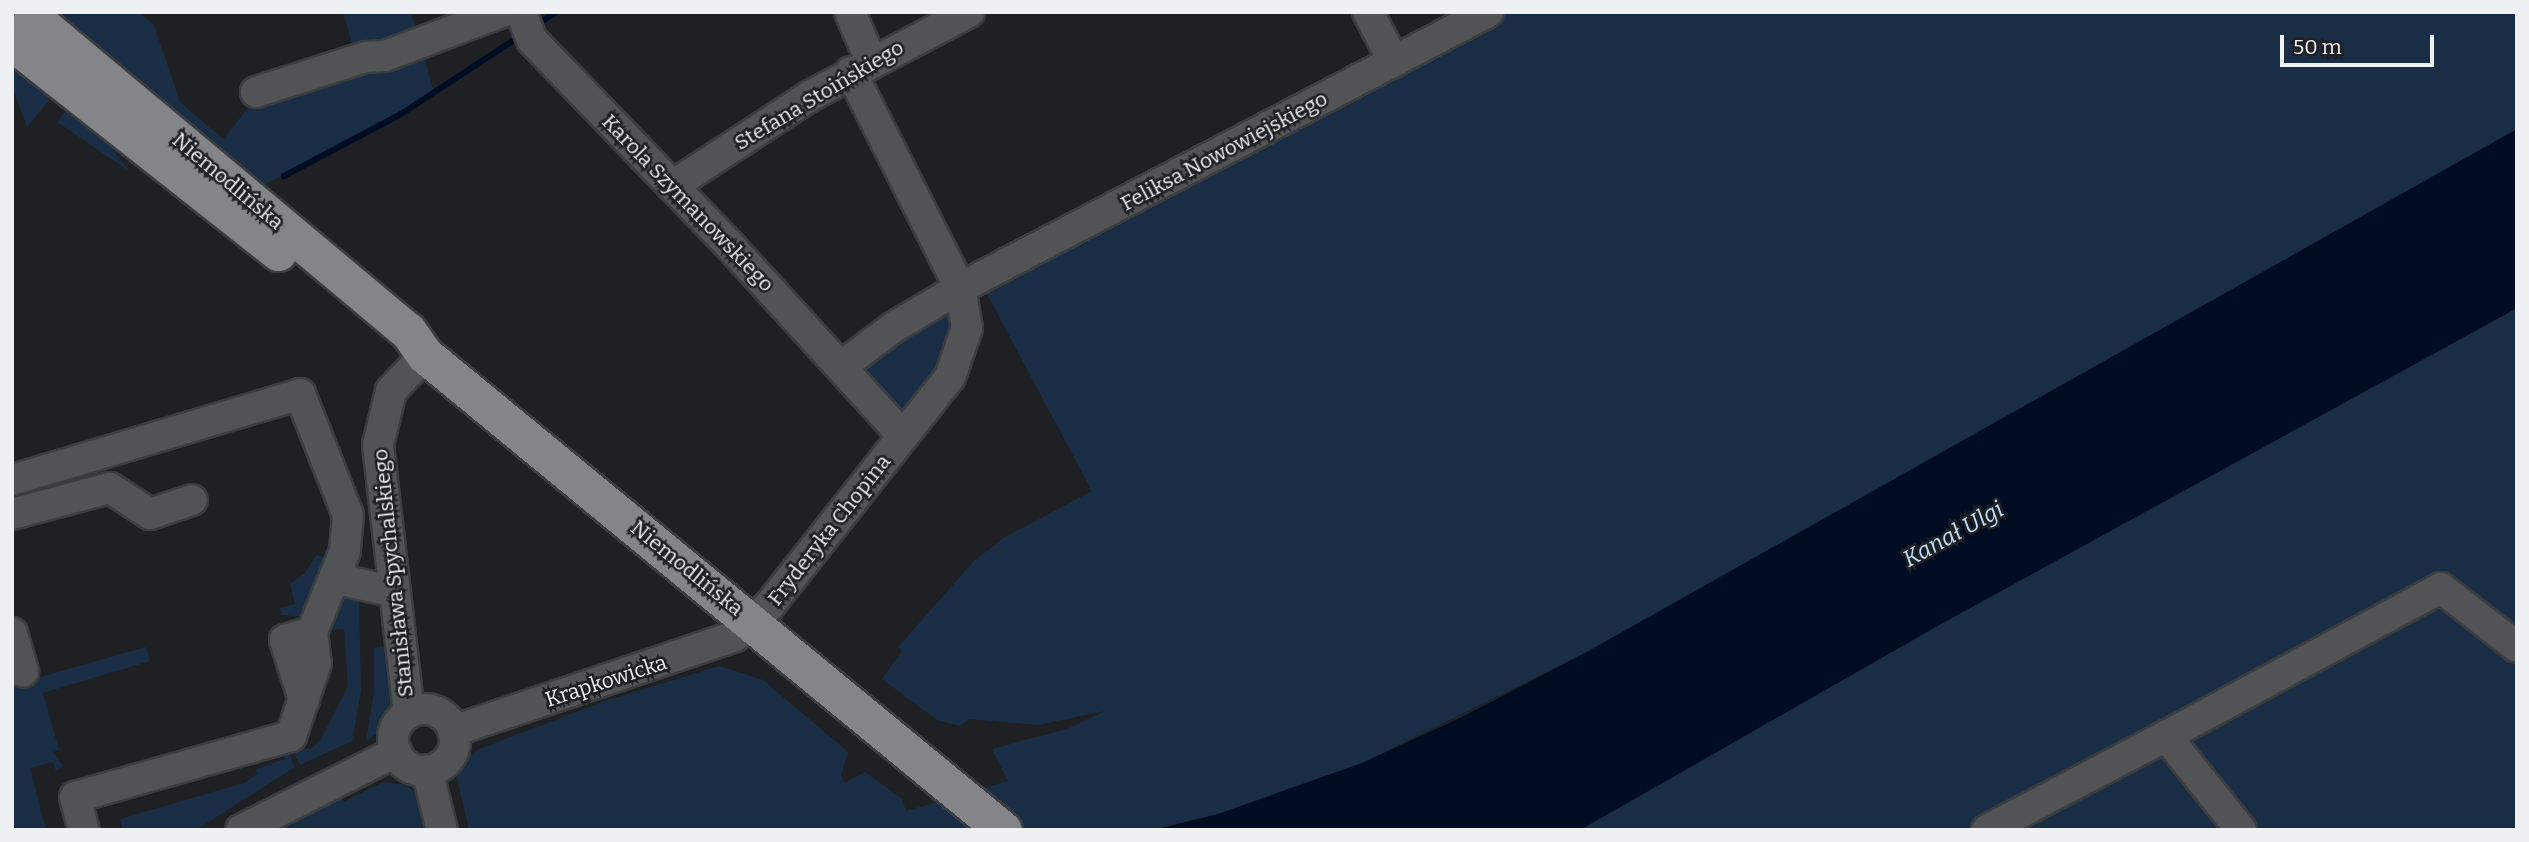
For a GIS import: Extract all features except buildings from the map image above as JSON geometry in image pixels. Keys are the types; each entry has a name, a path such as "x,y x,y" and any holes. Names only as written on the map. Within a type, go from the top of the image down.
{"main road":[{"name":"Niemodlińska","path":"26,12 408,331 425,355 754,622 1003,830"},
{"name":"Niemodlińska","path":"12,42 393,344 425,355"}],"street":[{"name":"Fryderyka Chopina","path":"754,622 950,377 961,352 967,309 861,66 850,12"},
{"name":"Stefana Stoińskiego","path":"673,186 861,66 970,12"},
{"path":"1368,12 1394,62"},
{"name":"Feliksa Nowowiejskiego","path":"842,366 894,327 960,288 1488,12"},
{"path":"256,92 366,57 385,56 519,21"},
{"name":"Karola Szymanowskiego","path":"519,21 842,366 903,436"},
{"name":"Stanisława Spychalskiego","path":"409,713 386,511 380,432 425,355"},
{"path":"12,480 300,394 348,515 337,579 312,632 316,663 291,736 75,797 84,830"},
{"path":"12,514 110,488 149,514 192,500"},
{"path":"348,515 386,511"},
{"path":"337,579 395,592"},
{"path":"1987,830 2441,588 2517,647"},
{"name":"Krapkowicka","path":"453,731 711,648 754,622"},
{"path":"12,633 23,671"},
{"path":"419,709 440,713 453,731 452,752 438,767 428,770 408,766 396,752 395,730 409,713 419,709"},
{"path":"2166,736 2241,830"},
{"path":"241,830 396,752"},
{"path":"428,770 442,830"}],"shaded area":[{"path":"26,12 139,12 154,25 180,102 223,139 263,90 357,60 343,12 411,12 434,92 401,114 246,194"},
{"path":"1488,12 2517,12 2517,129 1585,653 1362,763 1218,814 1153,830 469,830 457,778 465,758 479,749 605,701 719,666 763,680 848,752 841,775 844,783 865,772 902,799 906,811 1008,781 992,749 1067,729 1105,711 1038,725 969,719 960,726 937,720 882,679 902,651 898,647 974,561 1005,537 1092,491 979,279"},
{"path":"12,68 50,99 27,127 12,86"},
{"path":"66,111 110,146 129,171 57,122"},
{"path":"960,288 967,328 903,436 842,366"},
{"path":"2517,308 2517,830 1580,830 1941,624"},
{"path":"316,555 328,559 304,617 282,615 280,608 295,604 290,584 305,573"},
{"path":"359,594 361,691 352,741 300,765 292,749 311,749 320,741 348,686 344,629 332,630 338,615 332,613 341,598"},
{"path":"385,646 393,705 386,727 366,741 374,692 374,648"},
{"path":"146,647 150,661 43,693 59,750 53,752 63,766 56,771 53,762 30,768 46,830 12,830 12,673 16,684"},
{"path":"287,748 295,767 196,830 123,830 120,819 244,783 257,774 256,769 285,759 282,749"},
{"path":"334,782 343,802 383,782 406,785 420,797 429,830 241,830"}],"water":[{"name":"Kanał Ulgi","path":"2517,129 2517,308 1941,624 1580,830 1153,830 1218,814 1362,763 1460,718 1585,653"}],"waterway":[{"path":"535,26 556,12"},
{"path":"284,176 401,114 520,36"}]}
